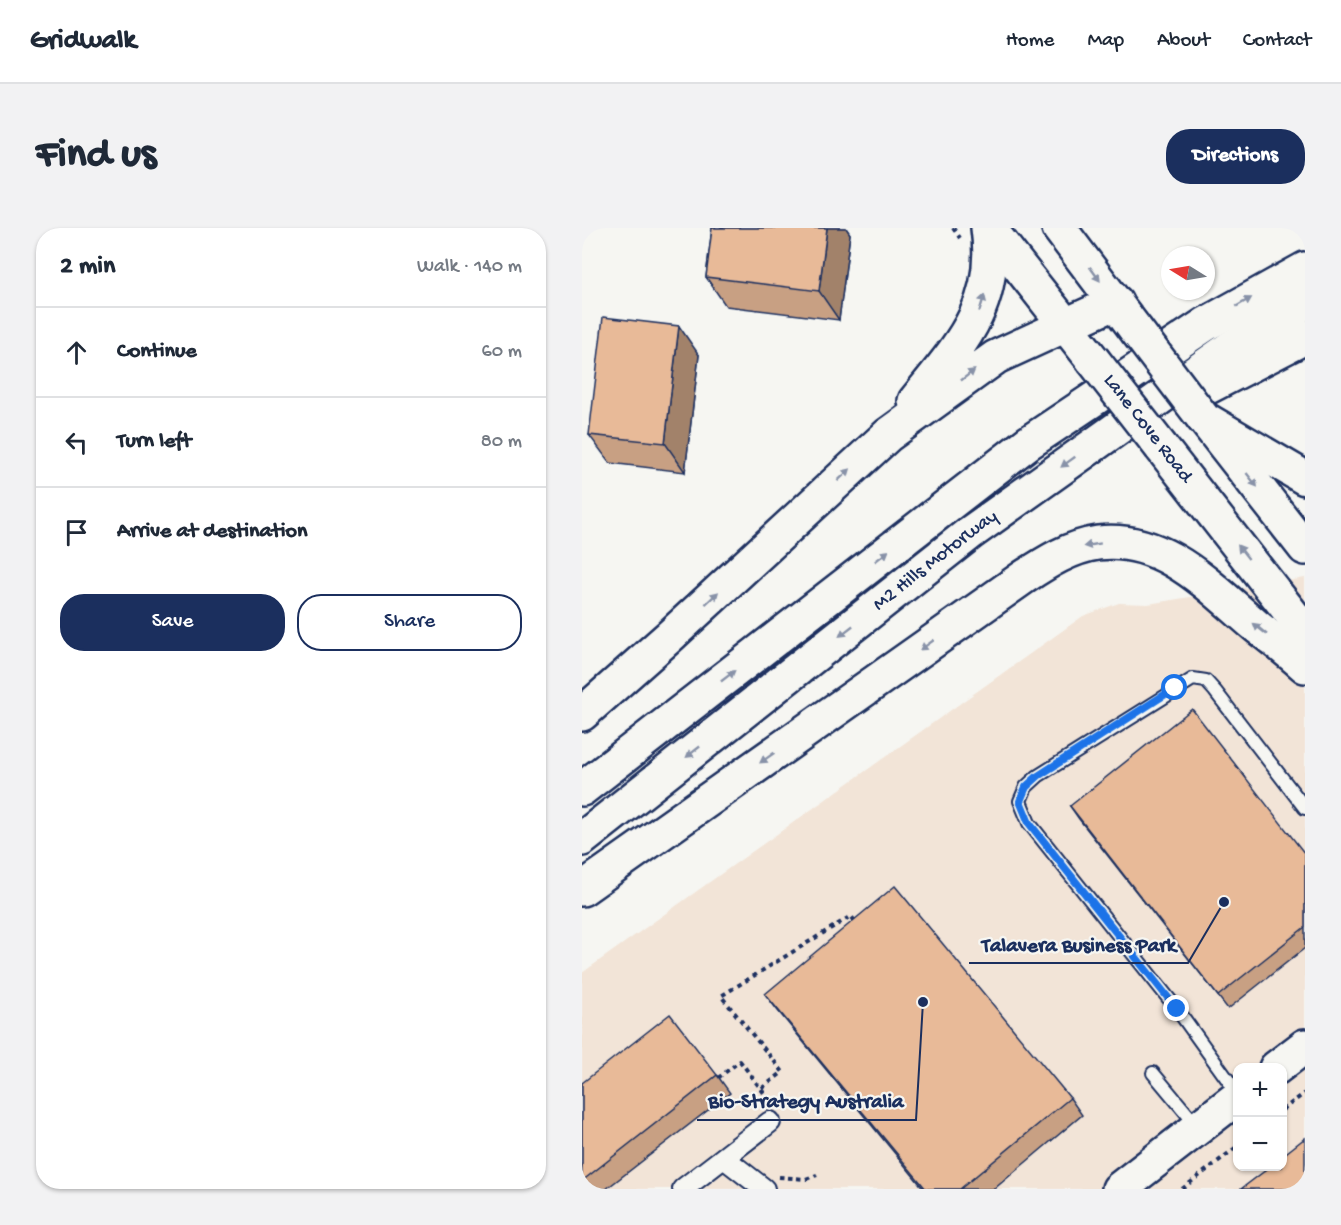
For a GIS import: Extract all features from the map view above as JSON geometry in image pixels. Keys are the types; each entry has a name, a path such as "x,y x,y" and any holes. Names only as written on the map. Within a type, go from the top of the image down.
{"main road":[{"name":"Lane Cove Road","path":"989,228 1305,632"},
{"path":"888,435 965,338 980,312 990,266 989,228"},
{"path":"1059,228 1305,548"},
{"name":"M2 Hills Motorway","path":"582,789 1036,437 1206,324 1305,269"},
{"path":"582,714 888,435 996,357 1032,338 1065,327 1116,302"},
{"name":"M2 Hills Motorway","path":"582,839 970,533 1230,348 1305,303"},
{"path":"1133,416 1178,403 1305,337"},
{"path":"1203,418 1305,478"},
{"path":"582,889 1024,577 1061,555 1086,546 1111,543 1137,546 1180,564 1305,666"},
{"path":"1283,1063 1305,1046"},
{"path":"1119,1189 1233,1099"}],"street":[{"path":"683,1189 724,1158 767,1113"},
{"path":"724,1158 762,1188"}],"lane":[{"path":"1233,1088 1177,1009 1029,823 1020,801 1026,787 1038,776 1193,680 1206,681 1215,691 1305,808"},
{"path":"1153,1073 1198,1127"}],"path":[{"path":"762,1088 783,1072 721,996 851,916 862,931"},
{"path":"718,1078 740,1061 771,1100 767,1113"},
{"path":"1287,1106 1305,1093"},
{"path":"1182,1189 1233,1150"},
{"path":"762,1188 776,1176 806,1179 817,1175"}],"shaded area":[{"path":"1305,578 1305,1189 582,1189 582,973 1083,616 1119,603 1148,604"}],"building":[{"path":"712,228 827,228 819,291 706,277"},
{"path":"603,317 679,326 665,443 589,435"},
{"path":"1192,709 1305,854 1305,927 1218,996 1070,806"},
{"path":"895,886 1070,1098 960,1189 926,1189 765,994"},
{"path":"670,1014 717,1075 582,1181 582,1083"},
{"path":"1305,1138 1305,1189 1241,1189 1265,1171 1287,1171 1287,1152"}],"place":[{"name":"Talavera Business Park","path":"1224,902"},
{"name":"Bio-Strategy Australia","path":"923,1002"}],"route":[{"path":"1175,688 1038,776 1026,787 1020,801 1029,823 1177,1009"}]}
